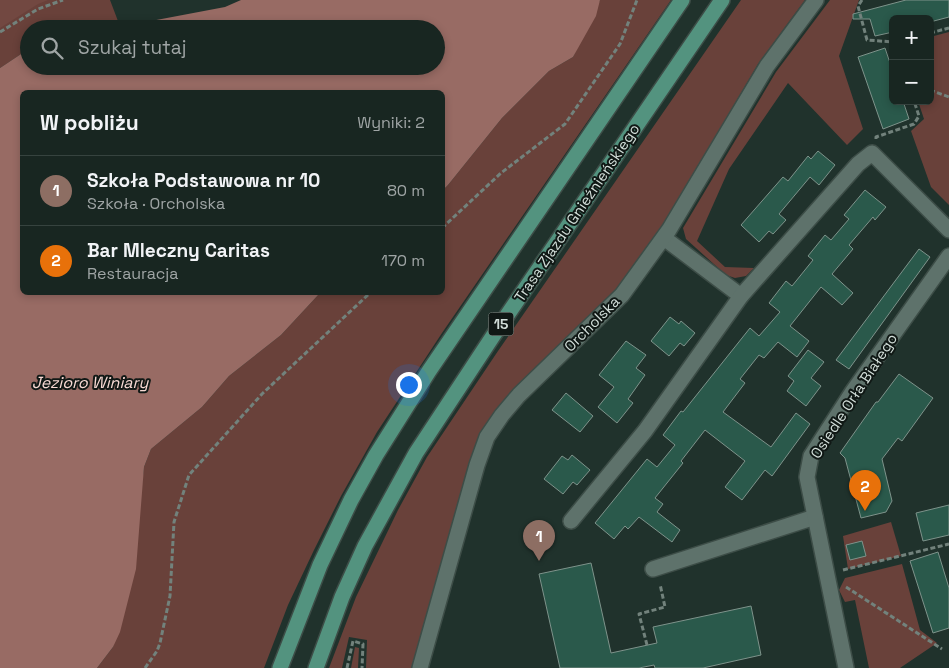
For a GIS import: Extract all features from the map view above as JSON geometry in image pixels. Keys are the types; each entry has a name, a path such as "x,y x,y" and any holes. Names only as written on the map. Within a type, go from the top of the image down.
{"main road":[{"name":"15","path":"280,668 320,564 351,500 376,455 430,372 682,0"},
{"name":"Trasa Zjazdu Gnieźnieńskiego","path":"316,668 336,613 365,546 416,453 493,336 722,0"}],"street":[{"name":"Orcholska","path":"420,668 477,465 487,437 502,415 520,396 622,295 664,238 768,66 816,0"},
{"path":"571,521 645,432 741,296 858,164 872,153 949,230"},
{"path":"664,238 741,296"},
{"name":"Osiedle Orła Białego","path":"846,668 807,477 811,456 949,256"},
{"path":"656,573 815,517"}],"path":[{"path":"0,32 38,9 63,0"},
{"path":"445,225 501,173 565,124 620,44 638,0"},
{"path":"862,0 858,6 867,40 889,42"},
{"path":"934,32 949,28"},
{"path":"934,91 949,97"},
{"path":"872,153 876,136 914,124 919,116 915,105"},
{"path":"145,668 157,651 160,643 170,596 174,522 189,475 262,394 368,295"},
{"path":"826,574 949,546"},
{"path":"647,645 640,614 665,607 656,573"},
{"path":"826,574 942,649"},
{"path":"347,668 353,642 363,644 362,668"}],"shaded area":[{"path":"0,0 110,0 118,20 20,20 20,55 0,68"},
{"path":"0,0 48,0 38,4 0,28"},
{"path":"600,0 671,0 442,333 377,432 341,496 314,550 288,605 264,668 97,668 113,647 144,467 151,449 202,407 229,376 281,335 318,295 445,295 445,188 502,118 549,71 573,57"},
{"path":"741,0 805,0 758,64 662,228 637,265 634,264 617,289 498,410 414,668 366,668 367,640 349,637 342,668 329,668 356,597 398,510 427,457 498,351"},
{"path":"830,0 859,0 839,56 863,129 847,145 788,83 729,169 697,241 725,267 754,268 746,276 735,278 726,275 686,239 683,228 776,72"},
{"path":"949,32 949,205 931,187 911,131 924,119 919,105 934,105 934,36"},
{"path":"891,522 901,556 848,569 843,536"},
{"path":"902,564 920,630 937,643 900,668 869,668 855,600 845,602 839,590 845,578"},
{"path":"355,647 359,648 358,668 351,668"}],"water":[{"name":"Jezioro Winiary","path":"241,0 600,0 596,16 573,57 549,71 502,118 445,188 445,90 20,90 20,295 318,295 281,335 229,376 202,407 151,449 144,467 136,569 120,632 113,647 97,668 0,668 0,68 20,55 20,75 445,75 445,20 156,20 225,7"}],"building":[{"path":"906,0 949,0 949,17 934,21 934,15 889,15 889,33 875,36 870,19 853,19 853,14"},
{"path":"885,48 889,60 889,105 904,105 909,119 883,129 858,57"},
{"path":"818,151 835,165 819,185 810,177 779,214 786,220 773,234 769,231 759,242 741,225 783,177 788,181 808,156 811,159"},
{"path":"865,190 886,207 875,220 873,217 849,245 853,249 832,274 853,293 842,305 821,287 790,326 809,341 797,357 778,342 764,358 759,355 740,379 745,383 723,412 771,447 796,413 810,424 772,476 765,470 742,500 725,487 745,461 705,430 681,461 683,463 655,498 663,504 657,512 680,530 672,542 639,517 628,529 625,526 614,539 595,523 647,459 657,467 675,445 663,435 750,328 759,336 780,312 769,303 786,281 792,286 813,260 808,256 825,235 831,240 849,219 844,215"},
{"path":"919,249 930,257 849,369 836,360"},
{"path":"670,317 679,324 681,321 695,333 684,346 680,343 669,356 651,341"},
{"path":"626,341 646,355 636,368 645,375 628,399 633,403 617,423 598,407 614,387 599,375"},
{"path":"808,350 824,362 811,378 821,386 806,406 787,391 794,381 788,376"},
{"path":"899,374 933,398 902,441 898,438 882,459 892,501 886,512 861,518 845,458 840,453 876,402 878,402"},
{"path":"566,393 593,416 580,432 552,410"},
{"path":"572,455 590,470 577,485 573,482 563,494 544,479 562,456 568,460"},
{"path":"949,505 949,535 923,541 916,513"},
{"path":"862,541 866,556 850,560 846,545"},
{"path":"938,552 949,588 949,628 933,633 910,561"},
{"path":"591,563 611,653 657,643 653,627 751,606 761,655 703,668 655,668 654,665 639,668 560,668 539,574"}],"place":[{"name":"Bar Mleczny Caritas","path":"865,511"},
{"name":"Szkoła Podstawowa nr 10","path":"539,561"}]}
